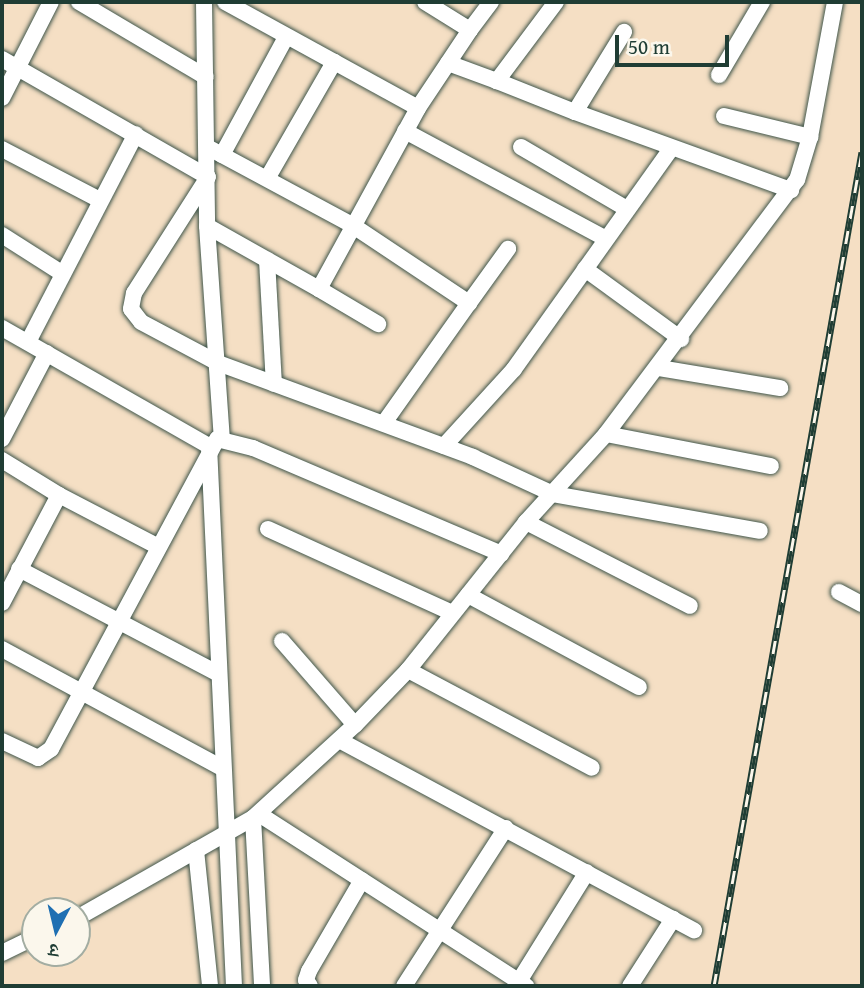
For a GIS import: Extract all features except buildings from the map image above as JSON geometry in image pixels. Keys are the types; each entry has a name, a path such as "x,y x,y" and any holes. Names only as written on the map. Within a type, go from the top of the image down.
{"street":[{"path":"2,98 9,63 51,2"},
{"path":"79,2 206,77"},
{"path":"204,2 206,77 216,151"},
{"path":"225,2 418,108"},
{"path":"425,2 470,30"},
{"path":"319,289 418,108 491,2"},
{"path":"497,81 556,2"},
{"path":"719,75 762,2"},
{"path":"91,910 244,822 355,726 408,670 526,522 606,434 681,339 802,170 835,2"},
{"path":"575,113 624,32"},
{"path":"286,37 216,151 208,177 134,293 131,309 141,322 218,363 444,446 553,494 760,531"},
{"path":"268,177 334,62"},
{"path":"9,63 208,177"},
{"path":"448,63 671,149 790,190"},
{"path":"724,116 810,137"},
{"path":"405,131 606,239"},
{"path":"28,342 136,134"},
{"path":"521,147 627,209"},
{"path":"2,149 100,200"},
{"path":"444,446 514,369 671,149"},
{"path":"216,151 352,225 470,303"},
{"path":"208,177 207,226 218,363 216,442 222,768 244,822 262,986"},
{"path":"207,226 378,324"},
{"path":"2,235 63,274"},
{"path":"384,423 508,249"},
{"path":"267,260 274,384"},
{"path":"585,270 681,339"},
{"path":"2,327 216,442 501,554"},
{"path":"2,439 47,353"},
{"path":"659,368 780,388"},
{"path":"606,434 771,466"},
{"path":"2,741 32,757 43,757 81,695 117,620 216,442"},
{"path":"2,460 59,495 157,546"},
{"path":"2,603 59,495"},
{"path":"526,522 690,606"},
{"path":"268,528 452,613"},
{"path":"19,569 219,674"},
{"path":"839,592 862,604"},
{"path":"468,595 639,687"},
{"path":"282,641 355,726"},
{"path":"2,649 81,695 222,768"},
{"path":"408,670 592,768"},
{"path":"339,740 694,930"},
{"path":"244,822 362,880 520,985 587,872"},
{"path":"234,986 244,822"},
{"path":"404,986 506,828"},
{"path":"196,850 210,986"},
{"path":"310,986 306,980 309,971 362,880"},
{"path":"630,986 673,919"},
{"path":"2,953 21,944"}],"railway":[{"path":"714,986 862,152"}]}
